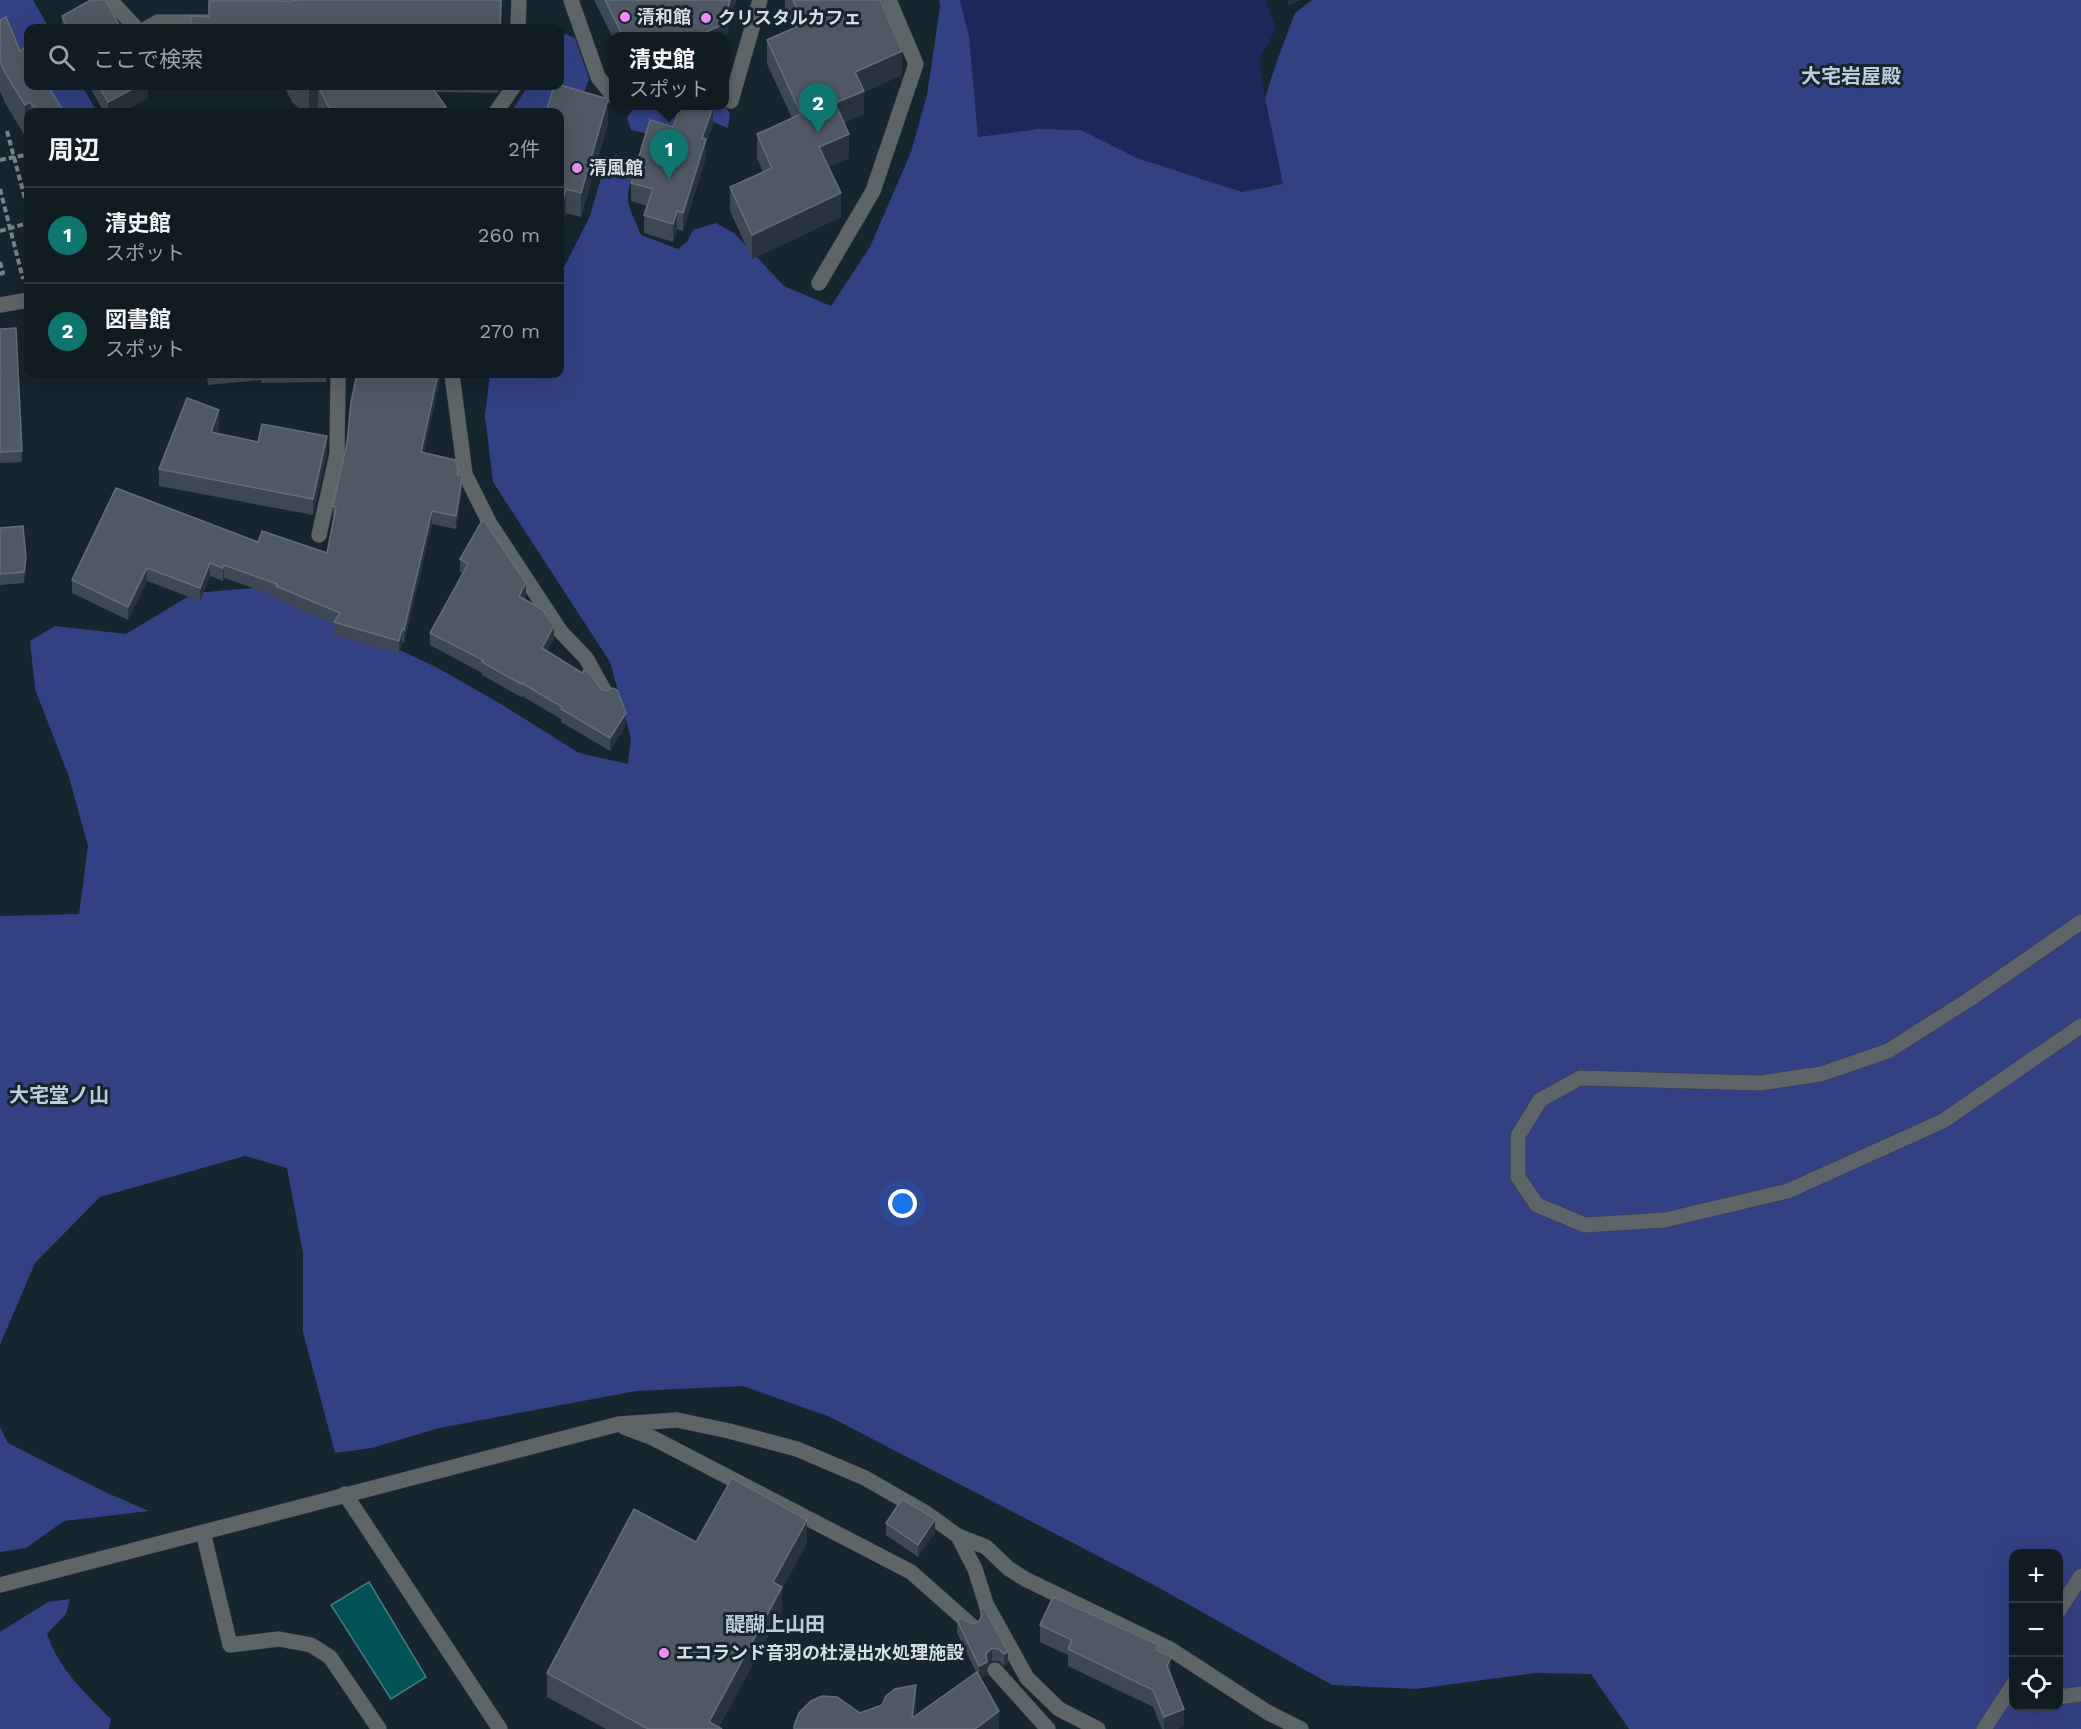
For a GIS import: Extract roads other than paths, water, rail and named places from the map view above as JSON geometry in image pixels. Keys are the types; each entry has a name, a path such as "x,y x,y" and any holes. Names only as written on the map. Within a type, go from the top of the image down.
{"street":[{"path":"110,0 132,24"},
{"path":"518,24 519,0"},
{"path":"571,0 598,77 609,91"},
{"path":"729,100 731,101 760,0"},
{"path":"819,283 873,191 916,64 889,0"},
{"path":"154,24 158,22 225,22"},
{"path":"499,108 511,90"},
{"path":"0,305 24,301"},
{"path":"319,535 337,454 338,378"},
{"path":"453,378 465,474 490,524 561,632 586,658 606,694"},
{"path":"2081,922 1970,999 1888,1051 1821,1074 1760,1083 1580,1078 1540,1100 1523,1127 1518,1136 1518,1177 1537,1205 1585,1225 1665,1220 1788,1191 1943,1120 2081,1026"},
{"path":"0,1596 7,1583 345,1494 619,1425 678,1420 797,1449 865,1478 926,1513 958,1536 986,1547 1008,1568 1025,1579 1170,1649 1267,1712 1301,1729"},
{"path":"619,1425 653,1438 911,1572 972,1626"},
{"path":"345,1494 501,1729"},
{"path":"203,1532 230,1645 279,1639 311,1645 330,1657 379,1729"},
{"path":"958,1536 975,1569 986,1604 1026,1678 1059,1709 1098,1729"},
{"path":"2063,1604 2081,1576"},
{"path":"995,1670 1048,1729"},
{"path":"2063,1696 2081,1694"},
{"path":"1984,1729 2006,1704"}],"place":[{"name":"清和館","path":"625,17"},
{"name":"クリスタルカフェ","path":"706,18"},
{"name":"図書館","path":"818,133"},
{"name":"清風館","path":"577,168"},
{"name":"清史館","path":"669,179"},
{"name":"エコランド音羽の杜浸出水処理施設","path":"664,1653"}],"district":[{"name":"大宅岩屋殿","path":"1851,76"},
{"name":"大宅堂ノ山","path":"59,1095"},
{"name":"醍醐上山田","path":"775,1624"}]}
